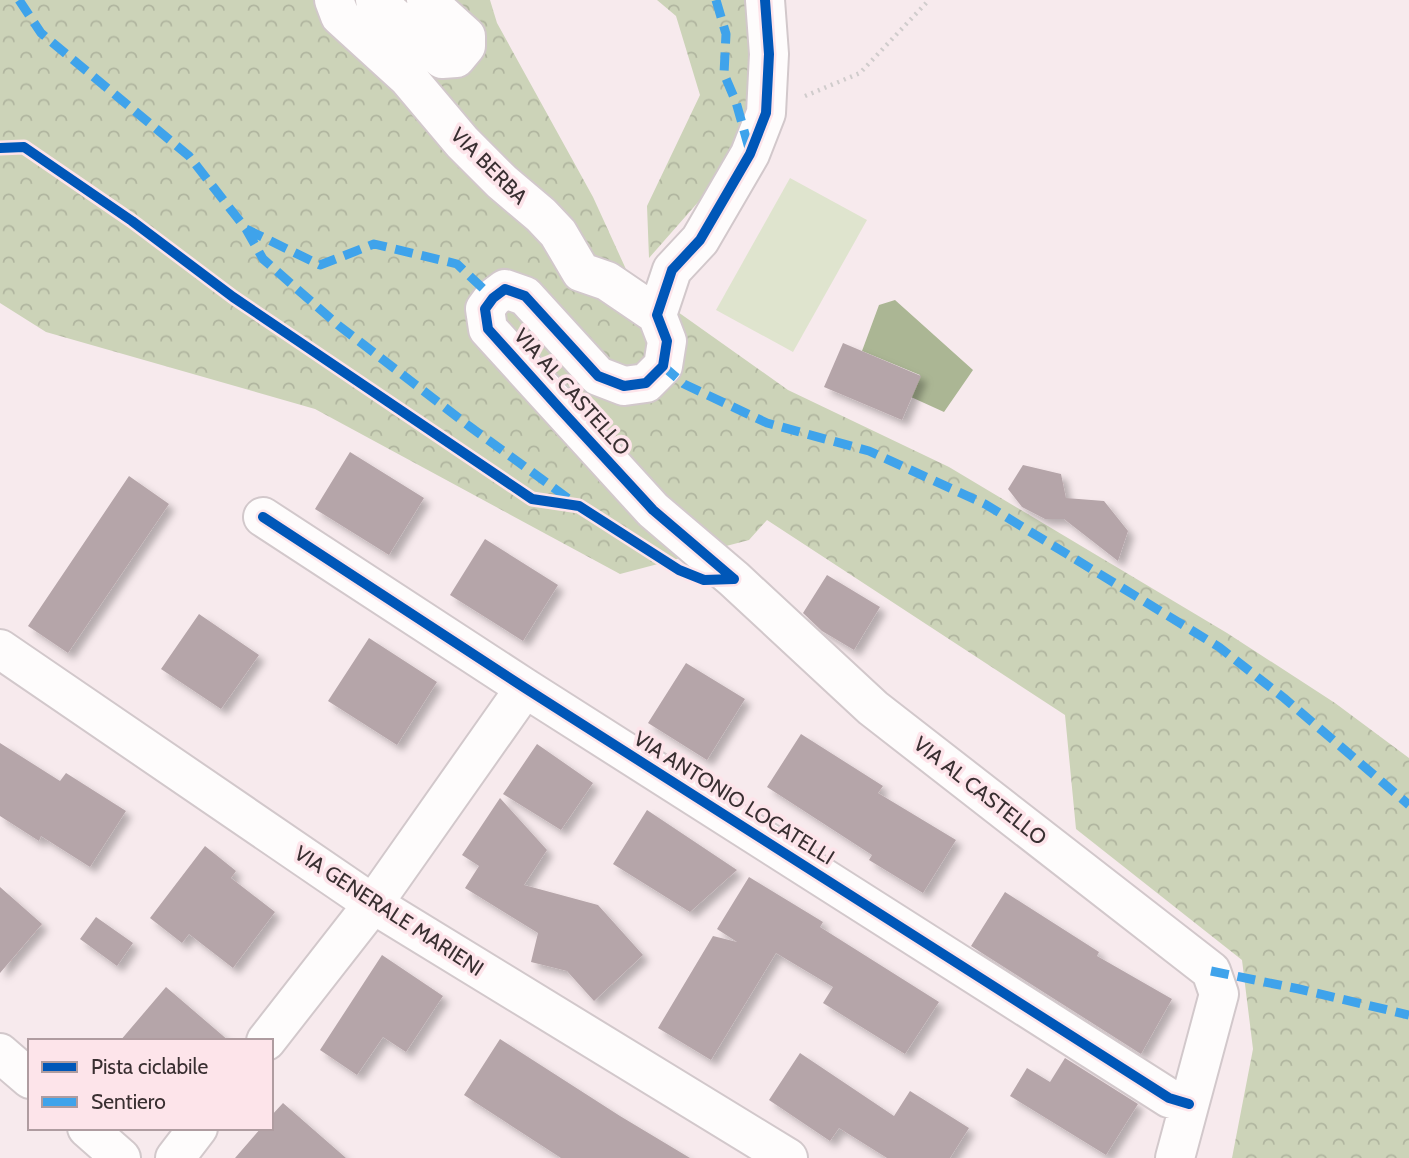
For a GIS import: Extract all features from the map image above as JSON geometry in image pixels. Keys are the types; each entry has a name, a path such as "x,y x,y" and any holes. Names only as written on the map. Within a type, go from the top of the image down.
{"street":[{"name":"VIA BERBA","path":"334,0 340,16 408,78 462,142 558,233 581,272 607,281 657,315"},
{"path":"376,0 442,59 456,58 466,46 466,36 426,0"},
{"path":"657,315 673,270 700,240 750,154 766,113 769,54 765,0"},
{"name":"VIA AL CASTELLO","path":"657,315 667,341 663,366 646,383 624,386 598,376 525,296 505,289 493,298 485,309 488,329 653,509 734,579 873,708 1211,971 1219,994 1189,1104"},
{"name":"VIA ANTONIO LOCATELLI","path":"263,517 525,688 1158,1091 1189,1104"},
{"name":"VIA GENERALE MARIENI","path":"0,649 373,904 788,1158"},
{"path":"268,1039 373,904 525,688"},
{"path":"0,1053 28,1077"},
{"path":"1175,1158 1189,1104"},
{"path":"89,1130 121,1158"},
{"path":"175,1158 196,1130"}],"path":[{"path":"766,113 860,73 929,0"}],"green space":[{"path":"0,0 490,0 497,23 593,197 630,278 788,390 949,467 1227,633 1335,703 1409,758 1409,1158 1232,1158 1253,1049 1242,960 1076,829 1065,715 767,520 749,540 620,574 315,409 46,332 0,303"},
{"path":"657,0 755,0 771,81 722,175 649,258 647,206 700,95 676,16"}],"shaded area":[{"path":"790,178 867,220 793,352 716,310"},
{"path":"895,300 973,370 944,412 911,397 920,375 862,351 879,305"}],"building":[{"path":"843,343 921,376 902,420 824,387"},
{"path":"350,452 424,498 389,555 315,509"},
{"path":"1023,465 1061,474 1066,498 1104,501 1128,531 1118,561 1064,519 1045,519 1022,507 1008,489"},
{"path":"129,476 169,504 68,653 28,626"},
{"path":"485,539 558,585 523,641 450,595"},
{"path":"827,575 880,607 854,650 822,631 803,613"},
{"path":"199,614 259,655 221,709 161,669"},
{"path":"369,638 437,682 397,745 328,701"},
{"path":"686,663 745,699 707,760 648,723"},
{"path":"801,734 883,786 878,793 956,840 923,893 869,860 872,855 767,787"},
{"path":"0,743 60,781 66,773 126,811 90,867 41,836 39,841 0,816"},
{"path":"537,744 593,783 561,830 503,794"},
{"path":"500,798 547,850 524,885 598,905 643,955 594,1001 567,971 531,962 538,933 465,888 479,866 462,855"},
{"path":"647,810 737,870 690,912 613,864"},
{"path":"205,846 236,871 231,878 275,912 233,968 189,934 182,943 150,918"},
{"path":"749,877 823,922 820,927 939,1002 905,1054 823,1003 833,987 776,953 711,1060 658,1028 713,936 737,942 717,929"},
{"path":"0,887 42,924 0,973"},
{"path":"1005,892 1099,952 1097,956 1172,999 1141,1054 971,946"},
{"path":"96,917 133,943 117,966 80,939"},
{"path":"382,955 443,996 406,1052 383,1037 357,1075 320,1050"},
{"path":"166,987 227,1039 122,1039"},
{"path":"500,1039 690,1158 561,1158 464,1095"},
{"path":"800,1053 894,1116 910,1091 969,1128 950,1158 887,1158 839,1128 830,1141 769,1100"},
{"path":"1065,1058 1138,1104 1106,1155 1010,1096 1027,1068 1050,1082"},
{"path":"283,1103 346,1158 235,1158 259,1130 273,1130 273,1114"}],"marked path":[{"path":"19,0 41,33 189,156 246,229 263,259 338,325 573,502"},
{"path":"716,0 726,34 724,74 736,102 750,152"},
{"path":"246,229 320,265 374,244 457,264 493,298"},
{"path":"663,366 684,384 767,423 869,451 985,504 1219,647 1284,698 1409,805"},
{"path":"1211,971 1409,1015"}],"cycle path":[{"path":"734,579 653,510 488,329 485,309 493,298 505,289 525,296 598,376 624,386 646,383 663,366 667,341 657,315 672,270 700,240 750,154 766,113 769,54 765,0"},
{"path":"0,148 24,147 132,221 233,297 532,499 579,506 679,570 704,580 734,579"},
{"path":"263,517 525,688 1169,1098 1189,1104"}]}
